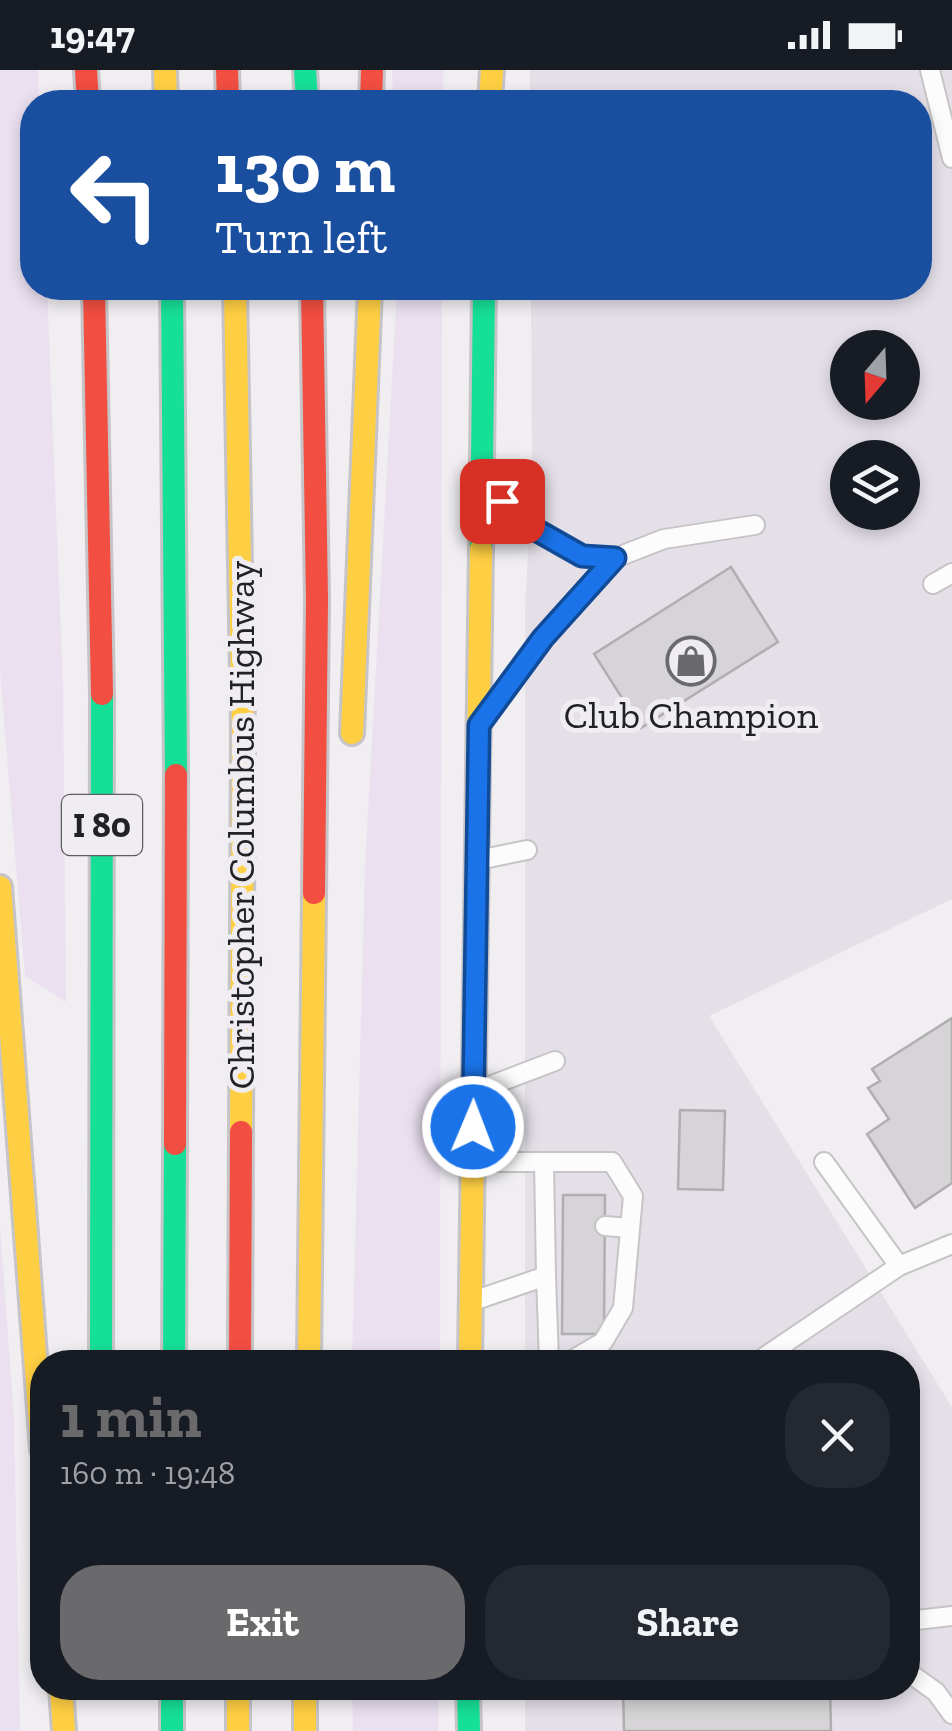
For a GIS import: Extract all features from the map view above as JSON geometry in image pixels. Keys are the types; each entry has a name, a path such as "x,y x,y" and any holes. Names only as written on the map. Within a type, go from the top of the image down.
{"highway":[{"name":"I 80","path":"94,300 102,603 100,1350"},
{"name":"Christopher Columbus Highway","path":"172,300 177,628 174,1350"},
{"name":"Christopher Columbus Highway","path":"235,300 243,711 240,1350"},
{"name":"Christopher Columbus Highway","path":"309,1350 317,598 312,300"},
{"path":"351,764 370,300"},
{"path":"470,1350 484,300"},
{"path":"0,887 35,1350"},
{"path":"312,1142 336,1039"},
{"path":"62,1700 64,1731"},
{"path":"172,1700 172,1731"},
{"path":"238,1700 238,1731"},
{"path":"305,1700 305,1731"},
{"path":"468,1700 469,1731"}],"lane":[{"path":"930,70 952,158"},
{"path":"482,480 522,522 582,556 615,558 664,539 756,524"},
{"path":"479,725 543,638 615,558"},
{"path":"933,584 952,573"},
{"path":"476,860 527,850"},
{"path":"474,1092 556,1061"},
{"path":"472,1162 612,1162 634,1196 614,1297 623,1308 603,1342 589,1350"},
{"path":"544,1162 554,1227 549,1350"},
{"path":"824,1162 899,1266"},
{"path":"605,1226 630,1228"},
{"path":"774,1350 899,1266 952,1244"},
{"path":"471,1302 552,1288"},
{"path":"920,1620 952,1616"},
{"path":"920,1681 936,1692 952,1714"}],"shaded area":[{"path":"0,70 38,70 39,90 20,90 20,300 47,300 63,683 66,1002 25,976 0,671"},
{"path":"392,70 443,70 443,90 393,90"},
{"path":"530,70 952,70 952,899 709,1016 917,1350 525,1350 525,609 532,481 531,300 932,300 932,90 530,90"},
{"path":"396,300 442,300 440,1350 352,1350 365,867"},
{"path":"0,1226 14,1418 20,1731 0,1731"},
{"path":"920,1356 952,1407 952,1731 525,1731 525,1700 920,1700"},
{"path":"352,1700 439,1700 438,1731 353,1731"}],"building":[{"path":"731,567 778,642 641,728 594,654"},
{"path":"952,1018 952,1183 915,1208 867,1134 889,1119 868,1088 880,1081 872,1069"},
{"path":"680,1110 725,1111 723,1190 678,1189"},
{"path":"563,1195 605,1195 604,1334 562,1334"},
{"path":"623,1700 830,1700 831,1731 624,1731"}],"traffic: fast":[{"path":"305,70 306,90"},
{"path":"172,300 176,775"},
{"path":"481,549 484,300"},
{"path":"101,1350 102,694"},
{"path":"174,1350 175,1144"},
{"path":"172,1700 172,1731"},
{"path":"468,1700 469,1731"}],"traffic: slow":[{"path":"165,70 166,90"},
{"path":"491,90 492,70"},
{"path":"235,300 243,731 241,1132"},
{"path":"352,733 370,300"},
{"path":"470,1350 481,549"},
{"path":"0,887 35,1350"},
{"path":"309,1350 314,893"},
{"path":"62,1700 64,1731"},
{"path":"238,1700 238,1731"},
{"path":"305,1700 305,1731"}],"traffic: jam":[{"path":"86,70 87,90"},
{"path":"227,70 228,90"},
{"path":"371,90 372,70"},
{"path":"94,300 102,694"},
{"path":"312,300 317,599 314,893"},
{"path":"175,1144 176,775"},
{"path":"240,1350 241,1132"}],"place":[{"name":"Club Champion","path":"691,661"}],"route":[{"path":"473,1127 479,725 543,638 615,558 582,556 522,522 502,501"}]}
